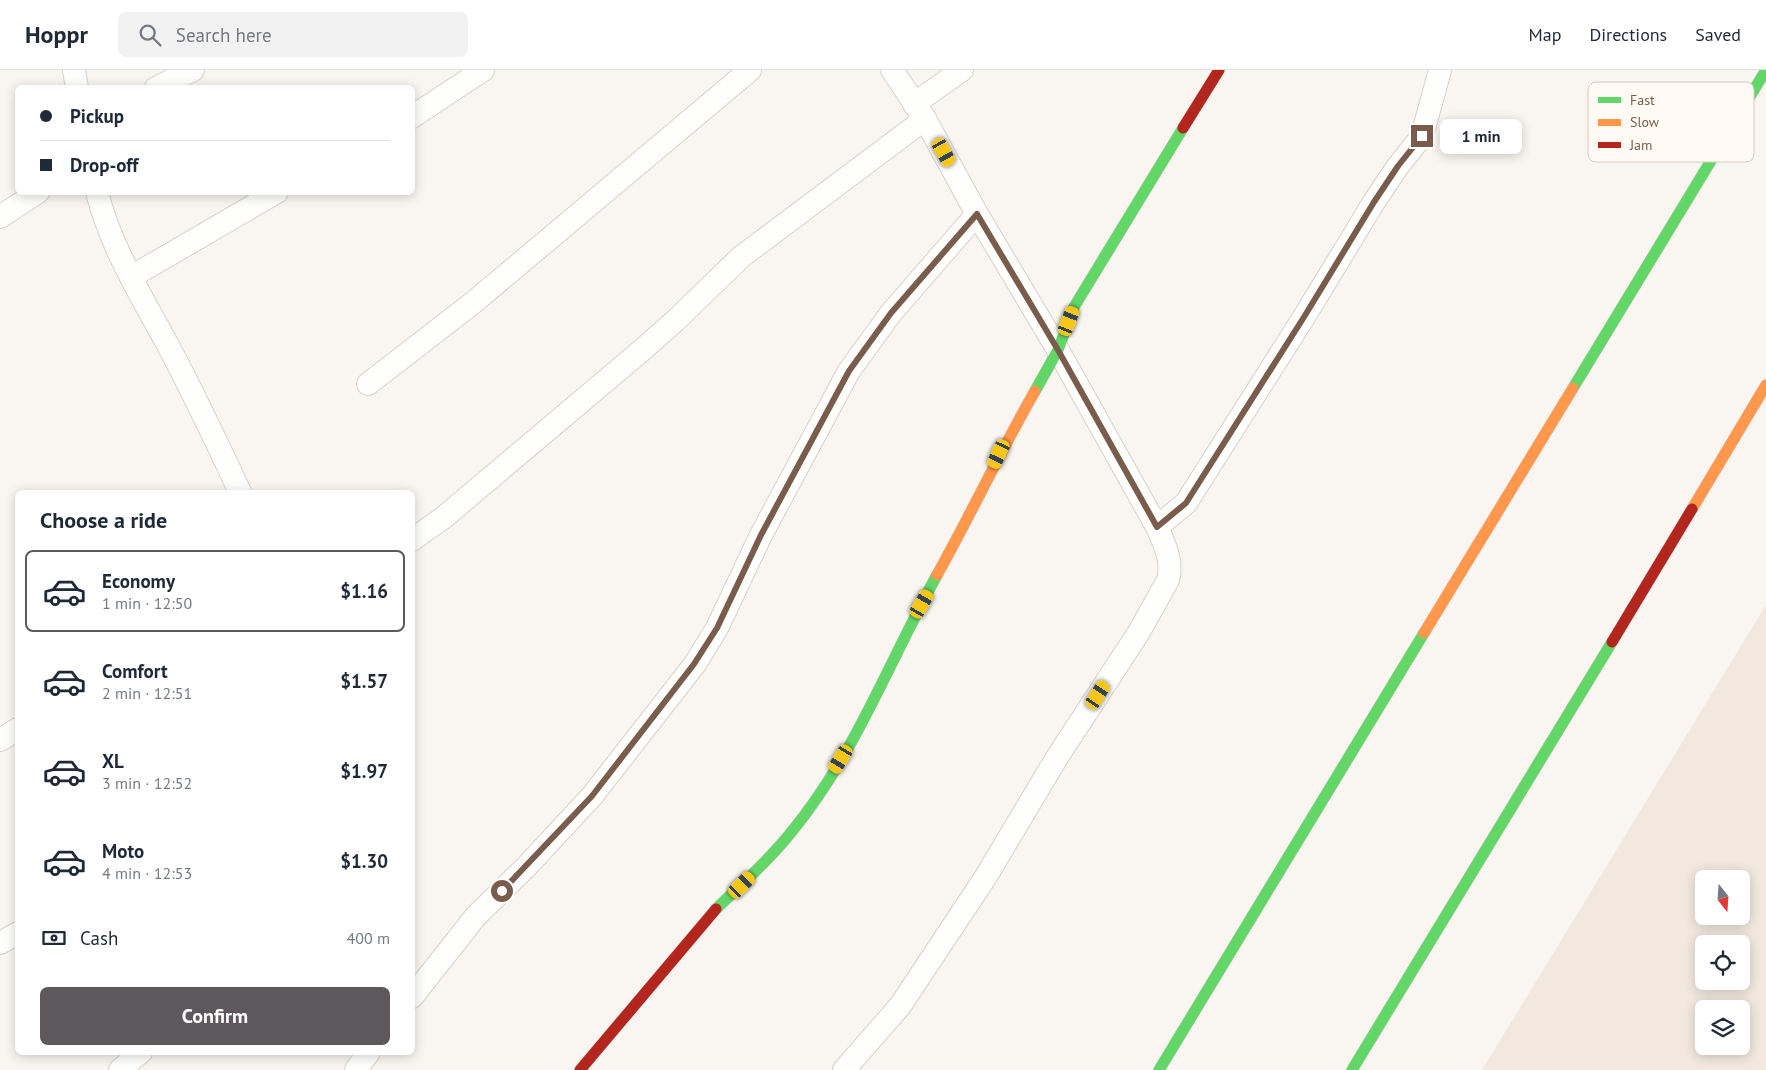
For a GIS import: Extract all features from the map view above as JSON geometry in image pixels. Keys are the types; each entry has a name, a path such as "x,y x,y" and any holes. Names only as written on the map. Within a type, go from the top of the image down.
{"main road":[{"path":"580,1070 714,911 763,864 794,830 825,785 856,733 914,617 975,507 999,454 1058,350 1074,307 1218,70"},
{"path":"1754,90 1766,70"},
{"path":"1159,1070 1710,162"},
{"path":"1352,1070 1534,774 1766,385"}],"street":[{"path":"74,70 76,85"},
{"path":"162,85 193,70"},
{"path":"415,115 482,70"},
{"path":"368,384 481,296 750,70"},
{"path":"844,1070 900,1006 985,878 1056,759 1139,632 1168,580 1170,572 1167,548 1157,527 1058,350 977,214 920,111 892,70"},
{"path":"415,538 443,518 641,351 741,258 920,111 962,70"},
{"path":"1157,527 1186,503 1304,317 1374,202 1398,166 1422,136 1440,70"},
{"path":"0,217 33,195"},
{"path":"98,195 107,228 131,277 196,397 239,490"},
{"path":"131,277 272,195"},
{"path":"415,993 476,916 528,866 592,796 694,664 717,628 761,535 849,371 891,313 977,214"},
{"path":"0,740 15,731"},
{"path":"0,943 15,935"},
{"path":"356,1070 368,1055"}],"shaded area":[{"path":"1766,605 1766,1070 1482,1070"}],"traffic: fast":[{"path":"1754,90 1766,70"},
{"path":"1035,391 1058,350 1074,307 1183,128"},
{"path":"1573,388 1710,162"},
{"path":"716,909 775,851 815,801 871,706 937,575"},
{"path":"1159,1070 1424,633"},
{"path":"1352,1070 1612,642"}],"traffic: slow":[{"path":"1692,509 1766,385"},
{"path":"1424,633 1573,388"},
{"path":"937,575 1035,391"}],"traffic: jam":[{"path":"1183,128 1219,70"},
{"path":"1612,642 1692,509"},
{"path":"580,1070 716,909"}],"route":[{"path":"502,891 567,825 592,796 694,664 717,628 734,596 761,535 849,371 891,313 977,214 1058,350 1157,527 1186,503 1304,317 1374,202 1398,166 1422,136"}]}
